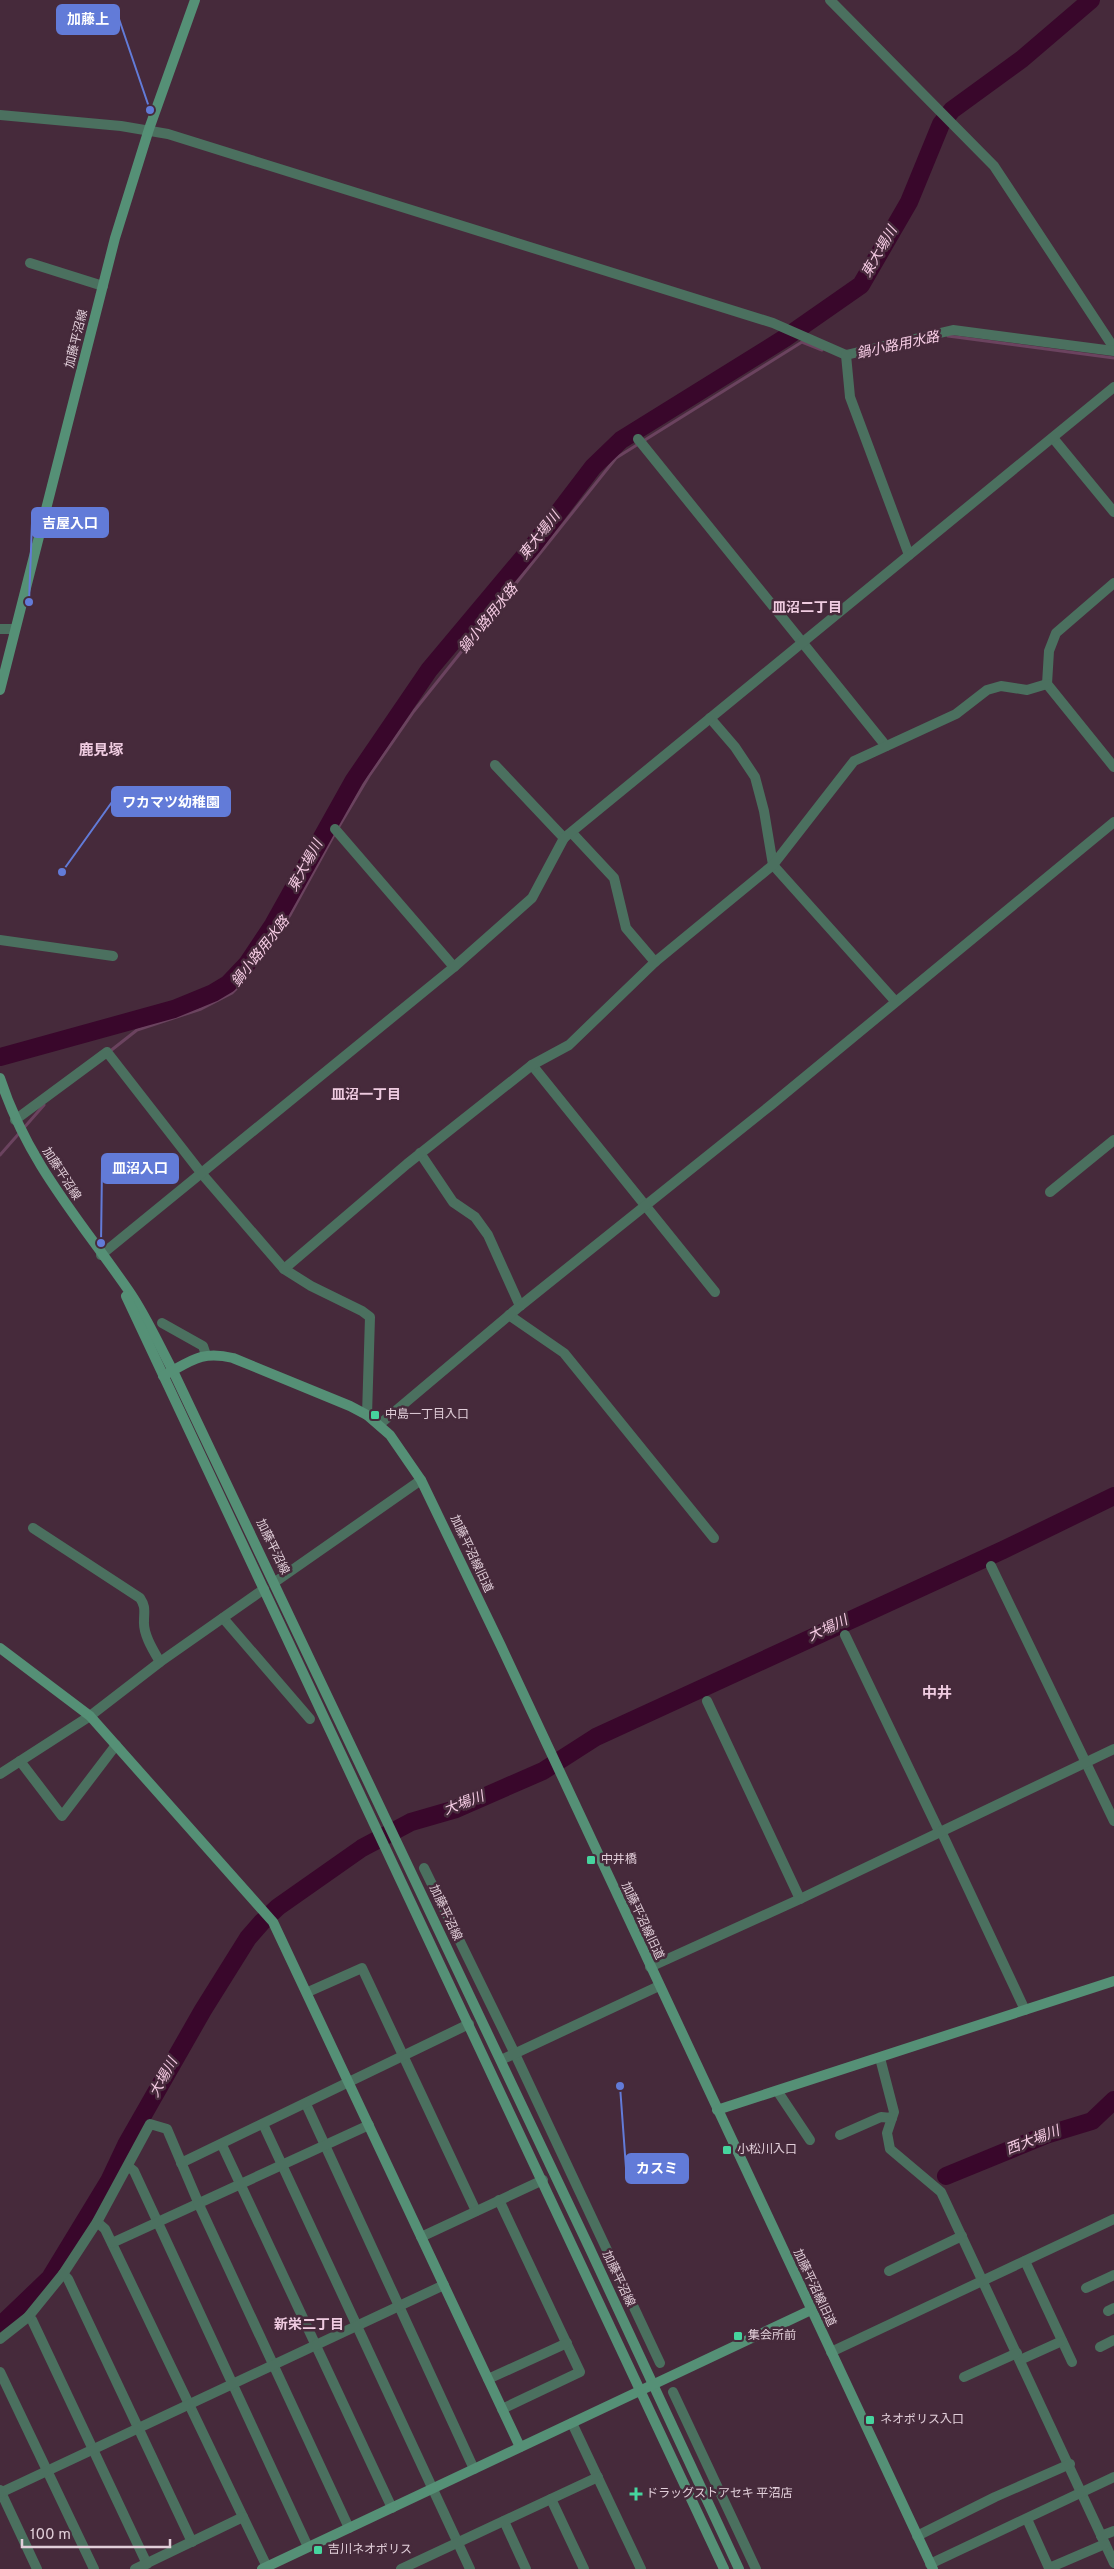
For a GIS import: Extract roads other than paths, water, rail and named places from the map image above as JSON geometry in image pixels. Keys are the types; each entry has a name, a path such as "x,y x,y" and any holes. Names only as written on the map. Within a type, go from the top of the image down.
{"main road":[{"name":"加藤平沼線","path":"0,690 129,190 195,0"},
{"name":"加藤平沼線","path":"0,1080 15,1120 48,1178 140,1308 173,1370 501,2060 738,2569"},
{"path":"0,1113 10,1106"},
{"name":"加藤平沼線","path":"116,1275 543,2180 724,2569"},
{"name":"加藤平沼線旧道","path":"163,1376 206,1355 217,1354 233,1358 328,1396 368,1415 380,1424 401,1448 421,1480 932,2566"},
{"path":"0,1648 90,1716 273,1922 308,1992 520,2447"},
{"path":"717,2110 778,2092 1114,1980"},
{"path":"266,2568 308,2546 811,2310"}],"street":[{"path":"830,0 994,166 1114,349"},
{"path":"0,115 149,129 578,261 787,329 846,355 953,330 1114,349"},
{"path":"30,263 103,286"},
{"path":"846,355 850,397 909,556"},
{"path":"101,1255 454,967 532,898 568,836 1114,387"},
{"path":"1053,438 1114,512"},
{"path":"638,439 886,746"},
{"path":"1114,583 1056,633 1049,651 1048,684 1114,767"},
{"path":"0,629 15,629"},
{"path":"284,1269 420,1154 532,1065 569,1045 655,962 773,866 854,761 901,741 956,714 987,690 1001,686 1027,690 1048,684"},
{"path":"710,718 735,747 754,777 764,810 773,866 895,1000"},
{"path":"495,764 614,878 626,928 655,962"},
{"path":"380,1424 509,1315 771,1105 895,1000 1114,822"},
{"path":"335,829 454,967"},
{"path":"0,940 113,956"},
{"path":"15,1120 107,1052 202,1174 284,1269 311,1286 362,1311 370,1317 368,1415"},
{"path":"532,1065 646,1204 715,1292"},
{"path":"1050,1192 1114,1140"},
{"path":"420,1154 453,1202 475,1217 488,1235 520,1306"},
{"path":"509,1315 564,1353 714,1538"},
{"path":"162,1322 203,1346 206,1355"},
{"path":"275,1582 421,1480"},
{"path":"33,1528 140,1598 146,1610 144,1621 147,1635 160,1662"},
{"path":"991,1566 1114,1821"},
{"path":"0,1774 90,1716 160,1662 264,1589"},
{"path":"222,1618 310,1719"},
{"path":"845,1635 1025,2010"},
{"path":"707,1701 800,1899"},
{"path":"20,1761 62,1816 116,1745"},
{"path":"650,1966 800,1899 1114,1749"},
{"path":"424,1868 515,2054 660,2363"},
{"path":"308,1992 362,1968 476,2211"},
{"path":"501,2060 659,1986"},
{"path":"181,2163 349,2083 403,2054 469,2024"},
{"path":"880,2058 894,2112 887,2133 890,2149 941,2192 1070,2464 1114,2563"},
{"path":"778,2092 810,2140"},
{"path":"306,2104 474,2469"},
{"path":"840,2135 881,2117 892,2118"},
{"path":"0,2339 28,2317 63,2274 97,2222 150,2124 167,2129 348,2528"},
{"path":"263,2124 470,2569"},
{"path":"112,2243 369,2125"},
{"path":"222,2145 392,2508"},
{"path":"128,2166 134,2171 308,2546"},
{"path":"421,2237 543,2180"},
{"path":"500,2200 580,2372 502,2409"},
{"path":"831,2352 1114,2219"},
{"path":"97,2222 105,2229 112,2243 266,2568"},
{"path":"889,2271 962,2236"},
{"path":"589,2247 602,2240"},
{"path":"1025,2261 1072,2362"},
{"path":"63,2274 68,2278 192,2542"},
{"path":"1086,2288 1114,2275"},
{"path":"37,2569 0,2492 232,2382 444,2285"},
{"path":"28,2317 32,2320 147,2564"},
{"path":"1100,2346 1114,2340"},
{"path":"964,2377 1062,2341"},
{"path":"488,2379 567,2343"},
{"path":"0,2372 94,2569"},
{"path":"674,2392 756,2569"},
{"path":"572,2423 642,2569"},
{"path":"683,2448 697,2442"},
{"path":"917,2536 994,2497 1070,2464"},
{"path":"408,2567 598,2477"},
{"path":"932,2566 1114,2477"},
{"path":"551,2499 584,2569"},
{"path":"135,2569 243,2517"},
{"path":"1027,2518 1049,2569 1103,2540 1114,2531"},
{"path":"504,2521 526,2569"}],"waterway":[{"name":"東大場川","path":"0,1057 174,1009 213,993 228,984 247,964 273,925 354,780 429,670 532,547 593,467 621,440 785,338 861,285 909,202 941,124 952,110 1022,59 1091,0"},
{"name":"鍋小路用水路","path":"948,336 1114,358"},
{"name":"鍋小路用水路","path":"338,828 369,776 414,711 616,458 802,342 822,350"},
{"name":"鍋小路用水路","path":"109,1052 137,1030 201,1009 232,993 290,915 335,833"},
{"name":"鍋小路用水路","path":"0,1155 44,1105"},
{"name":"大場川","path":"0,2326 50,2278 109,2181 126,2145 203,2010 248,1938 278,1907 362,1848 411,1822 456,1809 543,1771 596,1737 1003,1550 1114,1496"},
{"name":"西大場川","path":"946,2176 1046,2135 1092,2121 1114,2100"}],"place":[{"name":"加藤上","path":"150,110"},
{"name":"吉屋入口","path":"29,602"},
{"name":"ワカマツ幼稚園","path":"62,872"},
{"name":"皿沼入口","path":"101,1243"},
{"name":"中島一丁目入口","path":"375,1415"},
{"name":"中井橋","path":"591,1860"},
{"name":"カスミ","path":"620,2086"},
{"name":"小松川入口","path":"727,2150"},
{"name":"集会所前","path":"738,2336"},
{"name":"ネオポリス入口","path":"870,2420"},
{"name":"ドラッグストアセキ 平沼店","path":"636,2494"},
{"name":"吉川ネオポリス","path":"318,2550"}],"district":[{"name":"皿沼二丁目","path":"807,608"},
{"name":"鹿見塚","path":"101,751"},
{"name":"皿沼一丁目","path":"366,1095"},
{"name":"中井","path":"937,1694"},
{"name":"新栄二丁目","path":"309,2325"}]}
